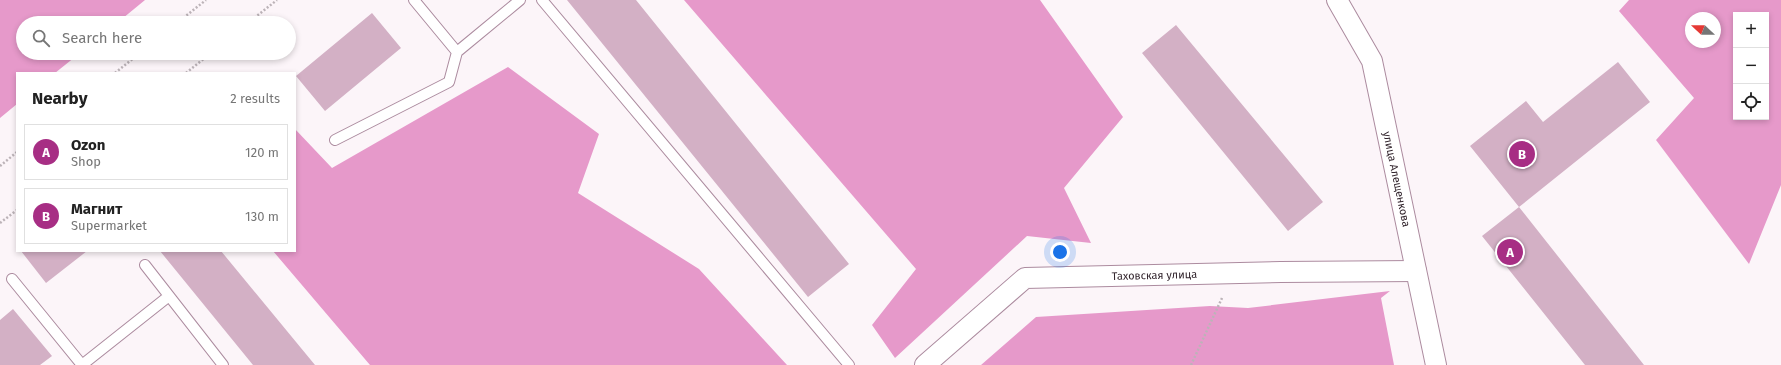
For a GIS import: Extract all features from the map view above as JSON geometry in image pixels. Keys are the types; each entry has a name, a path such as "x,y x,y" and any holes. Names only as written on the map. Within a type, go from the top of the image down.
{"street":[{"name":"улица Алещенкова","path":"1337,0 1372,61 1436,365"},
{"name":"Таховская улица","path":"926,365 1025,278 1281,272 1416,272"}],"lane":[{"path":"414,0 457,52"},
{"path":"334,140 450,82 457,52 520,0"},
{"path":"542,0 849,365"},
{"path":"145,265 223,365"},
{"path":"12,280 82,365 169,296"}],"path":[{"path":"186,16 206,0"},
{"path":"257,16 277,0"},
{"path":"116,72 131,60"},
{"path":"187,72 202,60"},
{"path":"0,166 16,153"},
{"path":"0,223 16,211"},
{"path":"1191,365 1222,298"}],"shaded area":[{"path":"0,0 145,0 126,16 16,16 16,60 71,60 56,72 16,72 16,105 0,118"},
{"path":"684,0 1040,0 1123,117 1064,188 1091,243 1027,236 895,358 872,325 916,269"},
{"path":"1629,0 1781,0 1781,185 1749,264 1656,140 1694,98 1619,11"},
{"path":"508,67 599,134 578,193 699,269 787,365 370,365 274,252 296,252 296,130 332,168"},
{"path":"1390,291 1381,298 1394,365 981,365 1036,317 1210,306 1248,308"}],"building":[{"path":"567,0 636,0 849,264 808,297"},
{"path":"372,13 401,48 325,111 296,76"},
{"path":"1176,25 1323,202 1288,231 1142,53"},
{"path":"1618,62 1650,102 1519,207 1470,146 1526,101 1543,122"},
{"path":"1519,207 1644,365 1585,365 1482,236"},
{"path":"22,252 86,252 46,283"},
{"path":"161,252 222,252 315,365 253,365"},
{"path":"13,309 52,356 40,365 0,365 0,320"}],"place":[{"name":"Магнит","path":"1522,154"},
{"name":"Ozon","path":"1510,252"}]}
